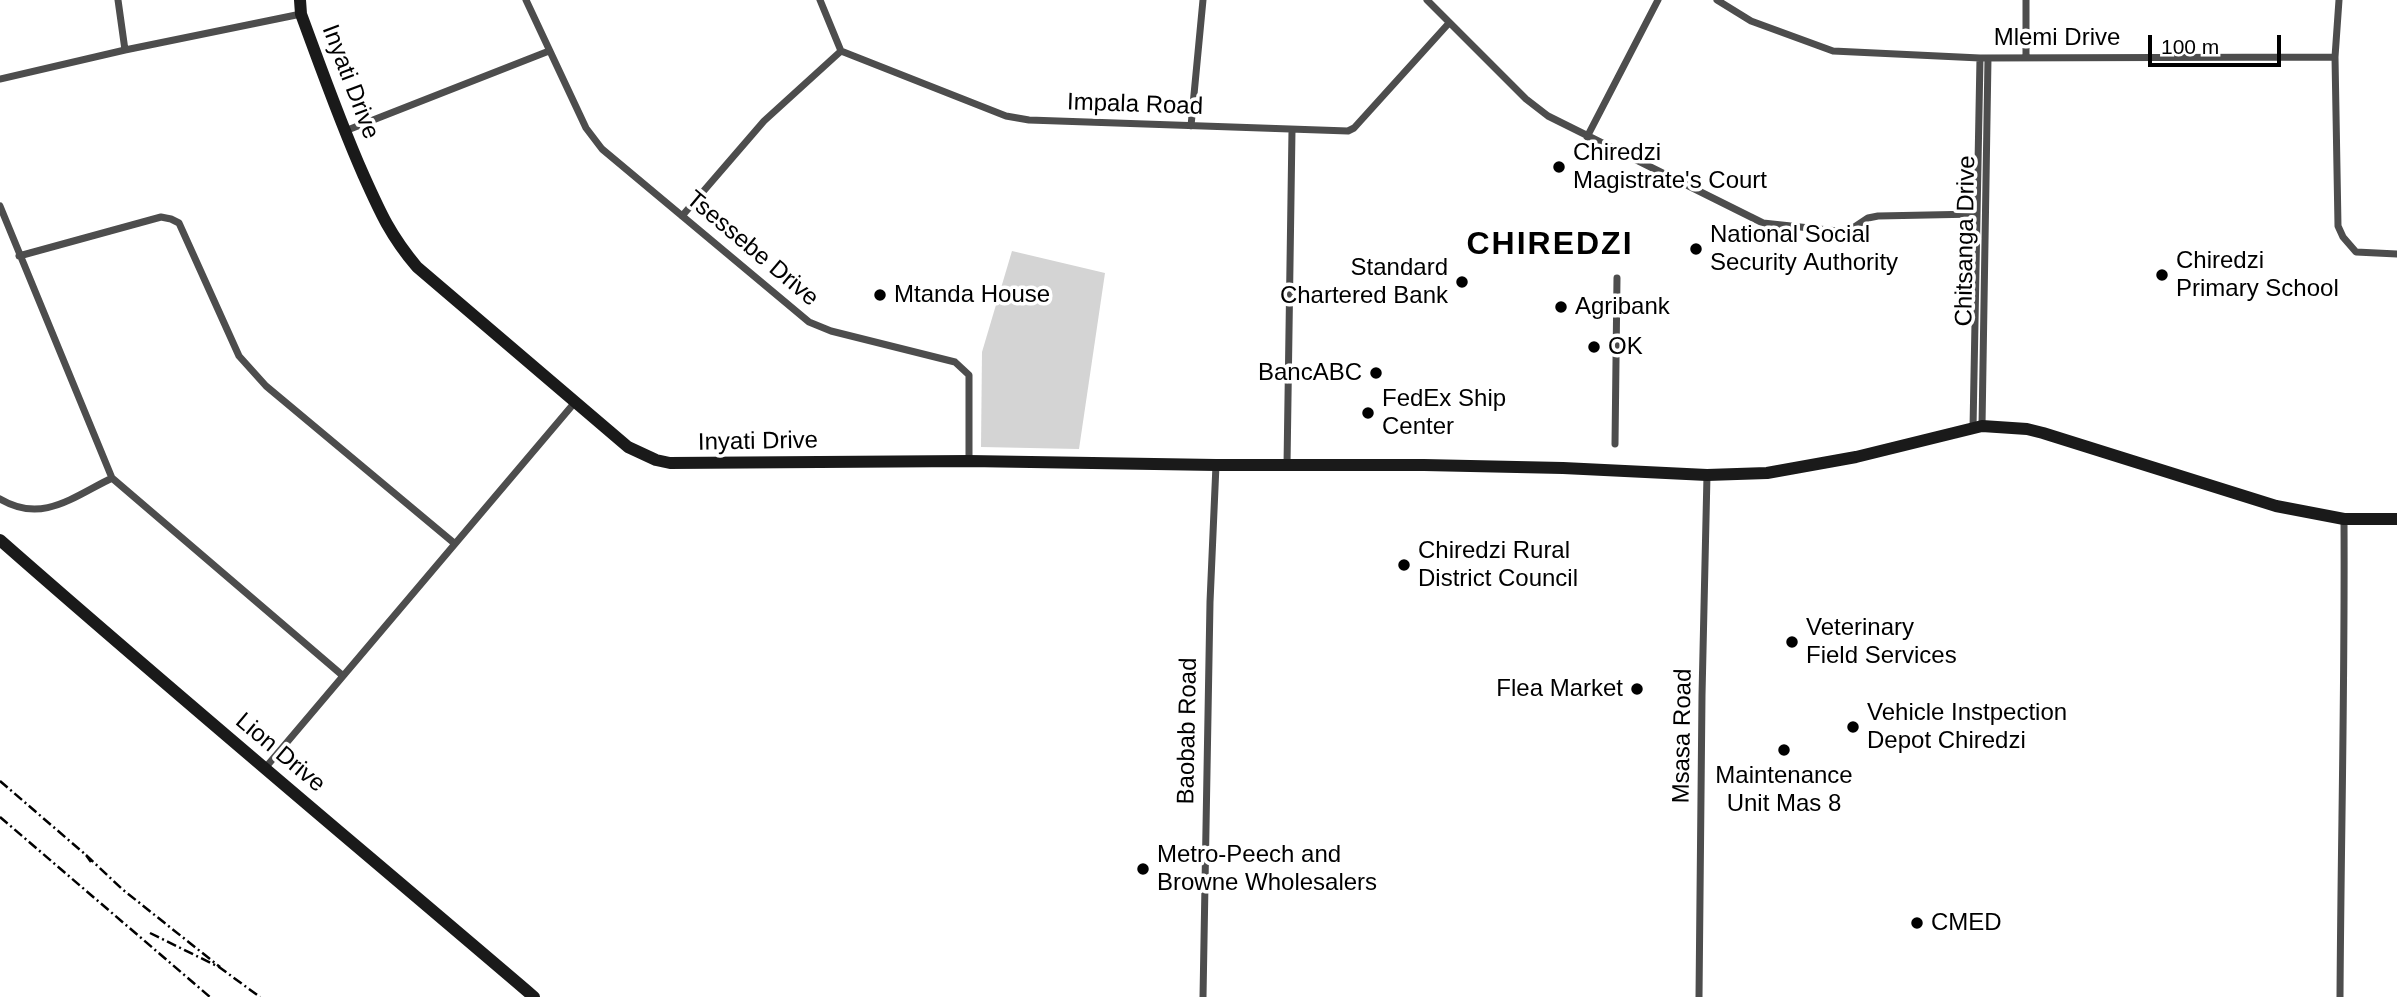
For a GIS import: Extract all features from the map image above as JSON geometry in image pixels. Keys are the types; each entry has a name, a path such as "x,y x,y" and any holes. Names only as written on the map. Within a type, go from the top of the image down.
{"street":[{"path":"118,0 125,50"},
{"name":"Inyati Drive","path":"300,0 301,14 344,132 389,231 402,249 417,267 628,447 656,460 670,463 969,461 1462,467 1707,475 1767,473 1844,460 1978,427 2035,431 2276,506 2344,519 2397,519"},
{"name":"Tsessebe Drive","path":"526,0 586,128 602,149 809,322 831,331 956,362 968,375 969,461"},
{"path":"682,216 764,121 841,51 820,0"},
{"path":"1192,126 1203,0"},
{"path":"1587,137 1658,0"},
{"name":"Mlemi Drive","path":"1717,0 1751,21 1833,51 1984,58 2335,57"},
{"path":"2026,0 2026,57"},
{"path":"2339,0 2335,57 2338,226 2343,237 2356,252 2397,254"},
{"path":"1431,1 1526,99 1548,116 1763,223 1847,232 1868,218 1878,215 1977,214"},
{"path":"0,79 301,14"},
{"name":"Impala Road","path":"841,51 1006,116 1029,120 1348,131 1450,23"},
{"path":"344,132 549,51"},
{"path":"1978,427 1977,214 1984,58"},
{"name":"Chitsanga Drive","path":"1978,427 1984,58"},
{"path":"1287,466 1292,130"},
{"path":"0,206 112,478 342,675"},
{"path":"19,256 161,217 179,223 239,356 250,369 266,386 454,543"},
{"path":"1615,444 1617,278"},
{"path":"266,767 576,401"},
{"name":"Baobab Road","path":"1203,997 1210,602 1216,465"},
{"name":"Msasa Road","path":"1699,997 1707,475"},
{"path":"0,499 16,508 38,511 57,505 112,478"},
{"path":"2340,997 2345,662 2344,519"},
{"name":"Lion Drive","path":"0,540 155,676 266,767 534,997"}],"shaded area":[{"path":"1012,251 1105,273 1079,449 981,447 982,352"}],"railway":[{"path":"0,781 91,862"},
{"path":"0,817 210,997"},
{"path":"86,855 122,889 220,967"},
{"path":"150,933 219,967 260,997"}],"place":[{"name":"Chiredzi Magistrate's Court","path":"1559,167"},
{"name":"National Social Security Authority","path":"1696,249"},
{"name":"Chiredzi Primary School","path":"2162,275"},
{"name":"Standard Chartered Bank","path":"1462,282"},
{"name":"Mtanda House","path":"880,295"},
{"name":"Agribank","path":"1561,307"},
{"name":"OK","path":"1594,347"},
{"name":"BancABC","path":"1376,373"},
{"name":"FedEx Ship Center","path":"1368,413"},
{"name":"Chiredzi Rural District Council","path":"1404,565"},
{"name":"Veterinary Field Services","path":"1792,642"},
{"name":"Flea Market","path":"1637,689"},
{"name":"Vehicle Instpection Depot Chiredzi","path":"1853,727"},
{"name":"Maintenance Unit Mas 8","path":"1784,750"},
{"name":"Metro-Peech and Browne Wholesalers","path":"1143,869"},
{"name":"CMED","path":"1917,923"}],"district":[{"name":"CHIREDZI","path":"1550,245"}]}
